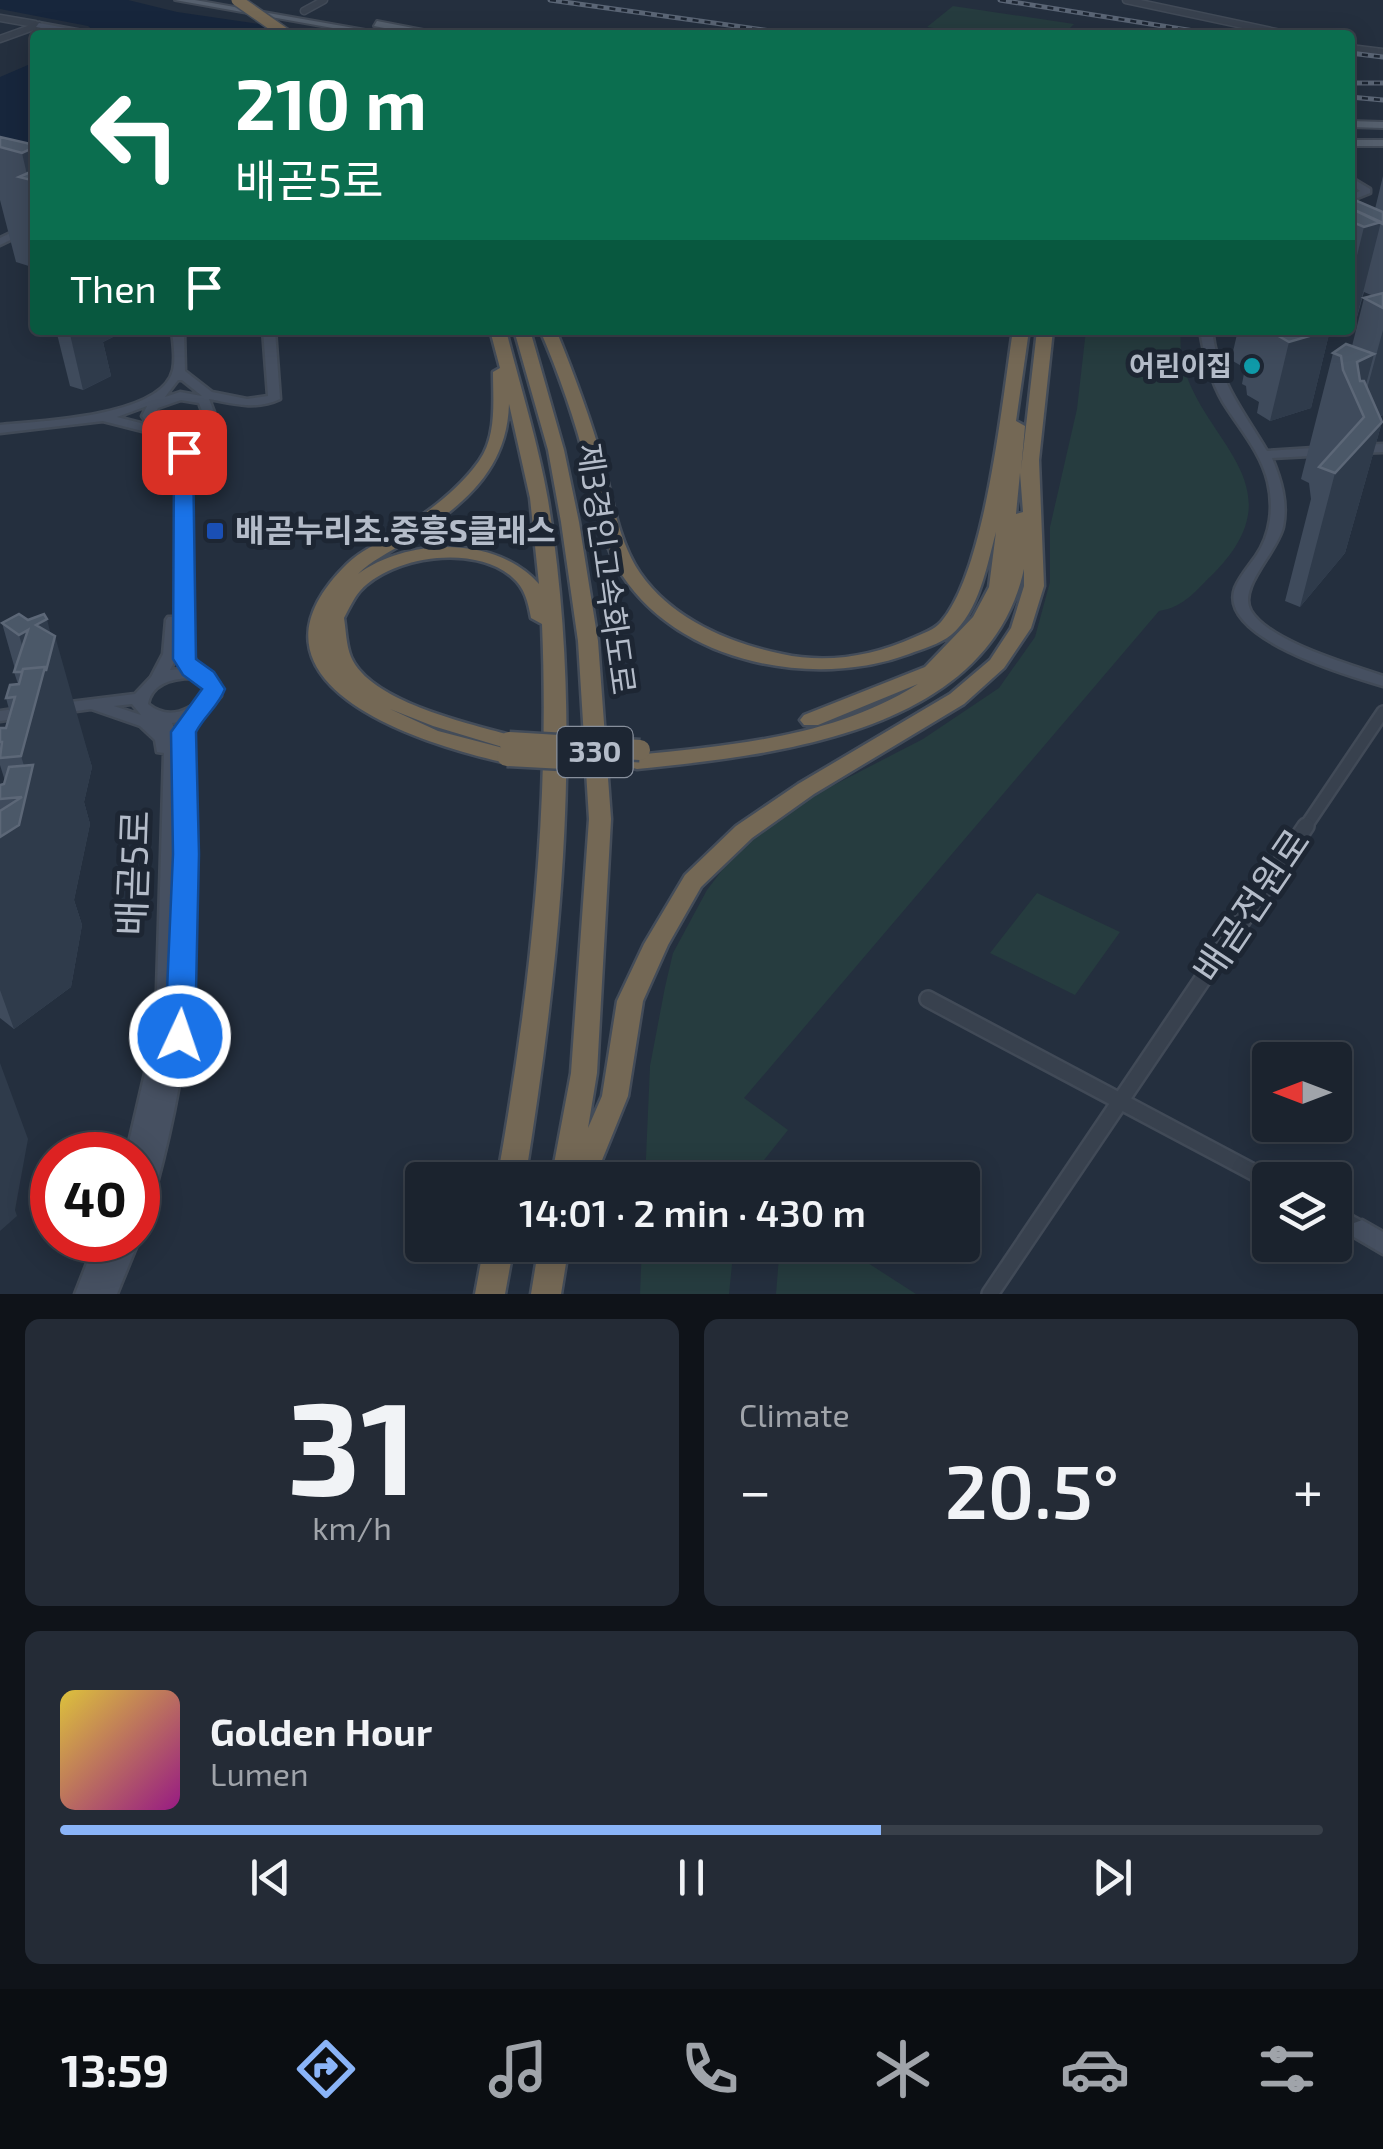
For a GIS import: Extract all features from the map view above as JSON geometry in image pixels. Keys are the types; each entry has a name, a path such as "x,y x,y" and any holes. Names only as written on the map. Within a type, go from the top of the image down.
{"highway":[{"path":"217,0 257,30"},
{"path":"238,0 280,30"},
{"path":"497,335 501,414 491,456 458,497 354,566 322,604 317,631 323,665 347,694 398,726 475,750 508,749"},
{"name":"제3경인고속화도로","path":"498,335 530,452 542,522 557,688 553,818 531,1070 513,1162"},
{"name":"제3경인고속화도로","path":"523,335 556,450 570,522 588,641 600,819 584,1073 569,1162"},
{"path":"550,335 591,452 610,522 630,572 658,607 700,634 738,650 802,663 838,665 893,656 946,630 968,591 985,545 1020,335"},
{"path":"557,688 532,586 507,567 479,557 440,553 393,562 352,587 334,618 341,659 368,689 508,749 575,762 744,751 840,726 922,692 968,658 996,623 1011,589 1043,335"},
{"path":"638,756 736,739 828,716 932,671 981,620 999,587 1017,440 1016,358"},
{"path":"588,1162 615,1096 630,1001 656,944 693,880 744,832 806,789 957,698 997,664 1021,628 1034,586 1030,461"},
{"path":"490,1294 496,1262"},
{"path":"546,1294 551,1262"}],"main road":[{"path":"179,0 364,30"},
{"path":"238,0 407,30"},
{"path":"1355,133 1383,134"},
{"path":"1355,133 1383,134"}],"street":[{"path":"304,11 324,0"},
{"path":"1126,0 1267,30"},
{"path":"0,18 68,30"},
{"path":"0,38 39,25"},
{"path":"344,26 352,30"},
{"path":"1355,49 1383,52"},
{"path":"1355,183 1366,189 1383,190"},
{"path":"1355,197 1365,194 1366,189"},
{"path":"20,216 30,220"},
{"path":"0,242 30,225"},
{"path":"178,335 180,396"},
{"path":"148,413 151,420 164,425 194,421 210,408 274,400 269,335"},
{"path":"1206,335 1207,358 1215,380 1263,455 1276,489 1277,521 1264,556 1244,581 1241,606 1248,618 1284,641 1383,681"},
{"path":"179,372 208,395 249,403"},
{"path":"104,418 158,398 179,372"},
{"path":"0,429 148,413 160,402 180,396 204,400 210,408"},
{"path":"104,418 157,430 179,452 202,424 249,403"},
{"name":"배곧5로","path":"177,856 184,732 194,712 208,703 214,689 184,659 178,628 179,452 184,434 194,421"},
{"name":"배곧5로","path":"164,425 179,452"},
{"path":"1263,455 1383,448"},
{"path":"91,704 152,674 178,628"},
{"name":"배곧5로","path":"160,1132 180,1036 177,856 172,748 167,727 145,712 140,698 158,680 168,662 178,628"},
{"name":"배곧5로","path":"141,1132 161,1034 191,731 196,720 217,704 225,686 194,659 178,628"},
{"path":"158,680 174,674 196,674"},
{"path":"0,716 140,698"},
{"path":"91,704 146,722 163,739 177,856"},
{"path":"156,717 178,718 194,712"},
{"name":"배곧전원로","path":"990,1294 1383,712"},
{"path":"928,999 1252,1171"},
{"path":"1372,1231 1383,1242"},
{"path":"86,1294 99,1262"},
{"path":"106,1294 119,1262"}],"green space":[{"path":"953,6 1074,24 1068,30 927,27"},
{"path":"1085,335 1181,335 1184,365 1196,396 1244,479 1249,507 1240,538 1190,597 1159,611 744,1098 788,1130 762,1162 646,1162 650,1066 665,987 673,953 707,890 744,841 801,802 923,739 999,688 1035,637 1050,582 1050,527 1077,409"},
{"path":"1037,893 1120,932 1075,995 990,953"},
{"path":"641,1262 732,1262 729,1294 640,1294"},
{"path":"779,1262 866,1262 916,1294 776,1294"}],"water":[{"path":"0,0 128,0 177,12 300,30 93,30 0,9"},
{"path":"30,64 30,183 0,198 0,77"}],"building":[{"path":"0,137 30,144 30,149 22,153 0,147"},
{"path":"1355,200 1383,212 1383,224 1355,210"},
{"path":"1355,210 1381,222 1364,227 1355,223"},
{"path":"1383,293 1383,308 1364,298"},
{"path":"1277,335 1313,335 1289,342"},
{"path":"1346,344 1374,354 1357,362 1360,381 1364,381 1382,422 1335,473 1319,467 1364,417 1343,370 1341,356 1333,353"},
{"path":"19,614 28,620 44,614 47,619 36,625 55,636 46,671 45,667 14,672 28,630 19,635 2,623"},
{"path":"45,667 21,756 0,758 0,728 6,728 15,697 6,698 10,685 19,684 23,669"},
{"path":"33,765 19,825 0,837 0,811 22,797 0,799 0,785 4,784 9,767"}],"railway":[{"path":"550,0 763,30"},
{"path":"1000,0 1188,30"},
{"path":"1355,54 1383,57"},
{"path":"1355,83 1383,83"},
{"path":"1355,97 1383,100"}],"place":[{"name":"어린이집","path":"1252,366"},
{"name":"배곧누리초.중흥S클래스","path":"215,531"}],"route":[{"path":"180,1036 186,854 184,732 187,721 208,703 214,689 184,659 184,452"}]}
